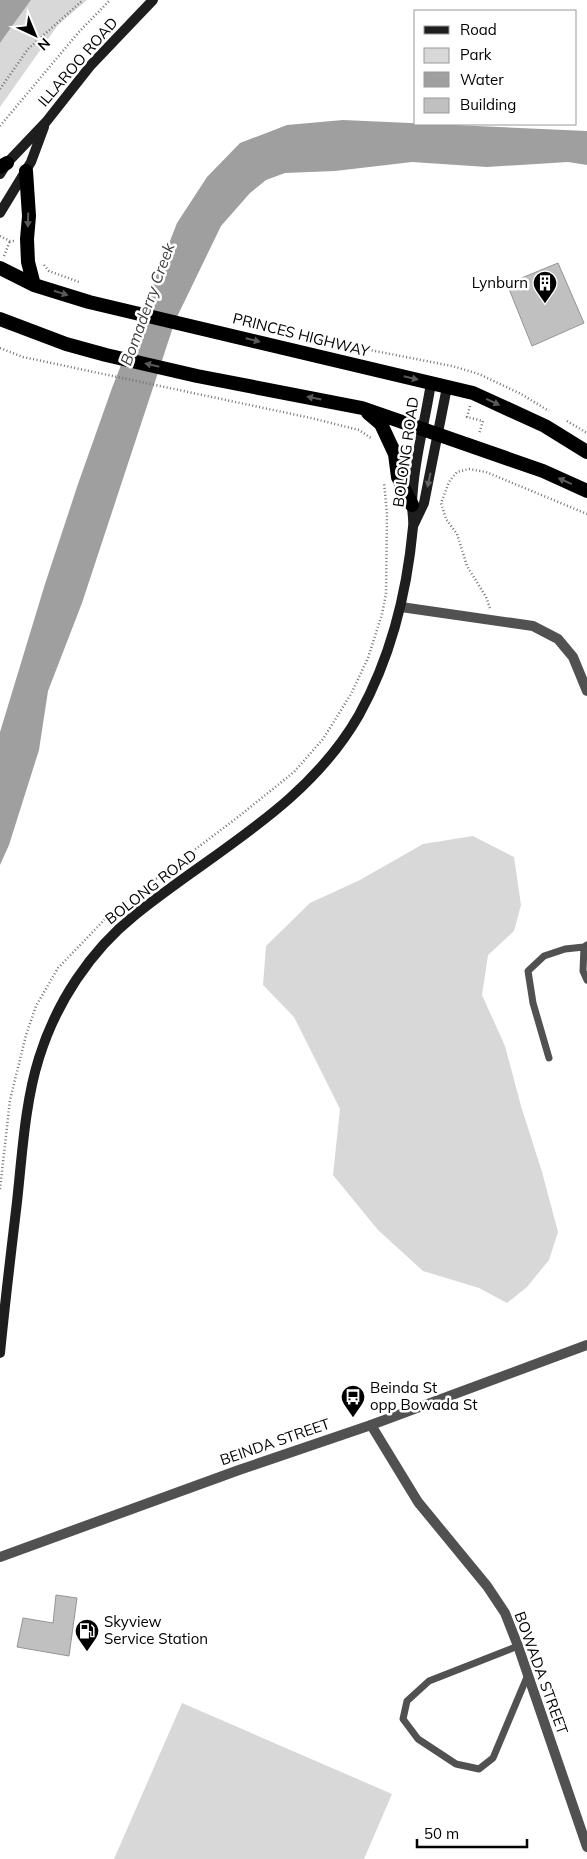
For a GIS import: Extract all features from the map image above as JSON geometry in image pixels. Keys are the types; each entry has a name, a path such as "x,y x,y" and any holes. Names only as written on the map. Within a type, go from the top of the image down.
{"highway":[{"path":"26,171 29,216 28,262 34,285"},
{"name":"PRINCES HIGHWAY","path":"0,268 34,285 89,302 473,393 545,426 587,452"},
{"path":"0,319 66,344 106,355 197,376 362,408 476,446 543,471 587,491"},
{"path":"362,408 381,424 395,454 398,477 412,505"}],"main road":[{"name":"ILLAROO ROAD","path":"2,168 46,122 91,65 153,0"},
{"name":"ILLAROO ROAD","path":"0,213 31,162 46,122"},
{"name":"BOLONG ROAD","path":"414,525 424,503 430,432 431,383"},
{"name":"BOLONG ROAD","path":"0,1353 27,1114 38,1059 53,1020 78,976 104,944 133,916 257,826 296,794 316,774 344,738 360,713 393,640 401,607 414,525 412,505 430,432 447,387"}],"street":[{"path":"401,607 533,626 558,639 573,657 587,691"},
{"name":"BEINDA STREET","path":"0,1557 239,1470 371,1425 587,1345"},
{"name":"BOWADA STREET","path":"371,1425 418,1502 487,1586 505,1613 587,1847"}],"lane":[{"path":"549,1058 533,1003 528,971 544,956 565,949 586,946 583,971 587,980"},
{"path":"518,1646 429,1681 407,1701 403,1719 418,1739 456,1764 478,1769 493,1758 527,1677"}],"path":[{"path":"0,90 28,49 83,0"},
{"path":"0,126 78,33 110,0"},
{"path":"42,260 49,271 82,284"},
{"path":"299,336 452,366 479,374 521,394"},
{"path":"0,348 24,357 359,430 369,436 374,442"},
{"path":"469,469 483,421 467,417 479,374"},
{"path":"494,620 486,598 468,566 456,534 446,519 441,503 448,482 457,472 469,469 486,472 587,514"},
{"path":"376,634 386,594 384,476"}],"green space":[{"path":"31,0 87,0 58,25 0,107 0,43"},
{"path":"473,836 514,857 521,905 514,931 488,955 482,995 505,1046 558,1232 549,1260 527,1287 507,1303 479,1288 423,1271 378,1230 333,1175 340,1109 294,1017 263,985 266,946 310,903 360,880 423,844"},
{"path":"182,1703 392,1794 364,1859 114,1859"}],"water":[{"path":"0,0 31,0 0,43"},
{"name":"Bomaderry Creek","path":"343,120 414,123 414,125 587,131 587,165 568,162 487,167 412,162 335,171 285,173 266,180 250,193 221,226 175,321 82,603 48,691 39,750 9,845 0,865 0,732 45,584 112,388 177,223 207,177 240,143 287,125"}],"building":[{"name":"Lynburn","path":"558,263 584,323 532,346 507,284"},
{"path":"56,1595 77,1598 69,1656 17,1647 23,1618 53,1623"}],"place":[{"name":"Lynburn","path":"545,304"},
{"name":"Beinda St opp Bowada St","path":"353,1418"},
{"name":"Skyview Service Station","path":"87,1652"}]}
